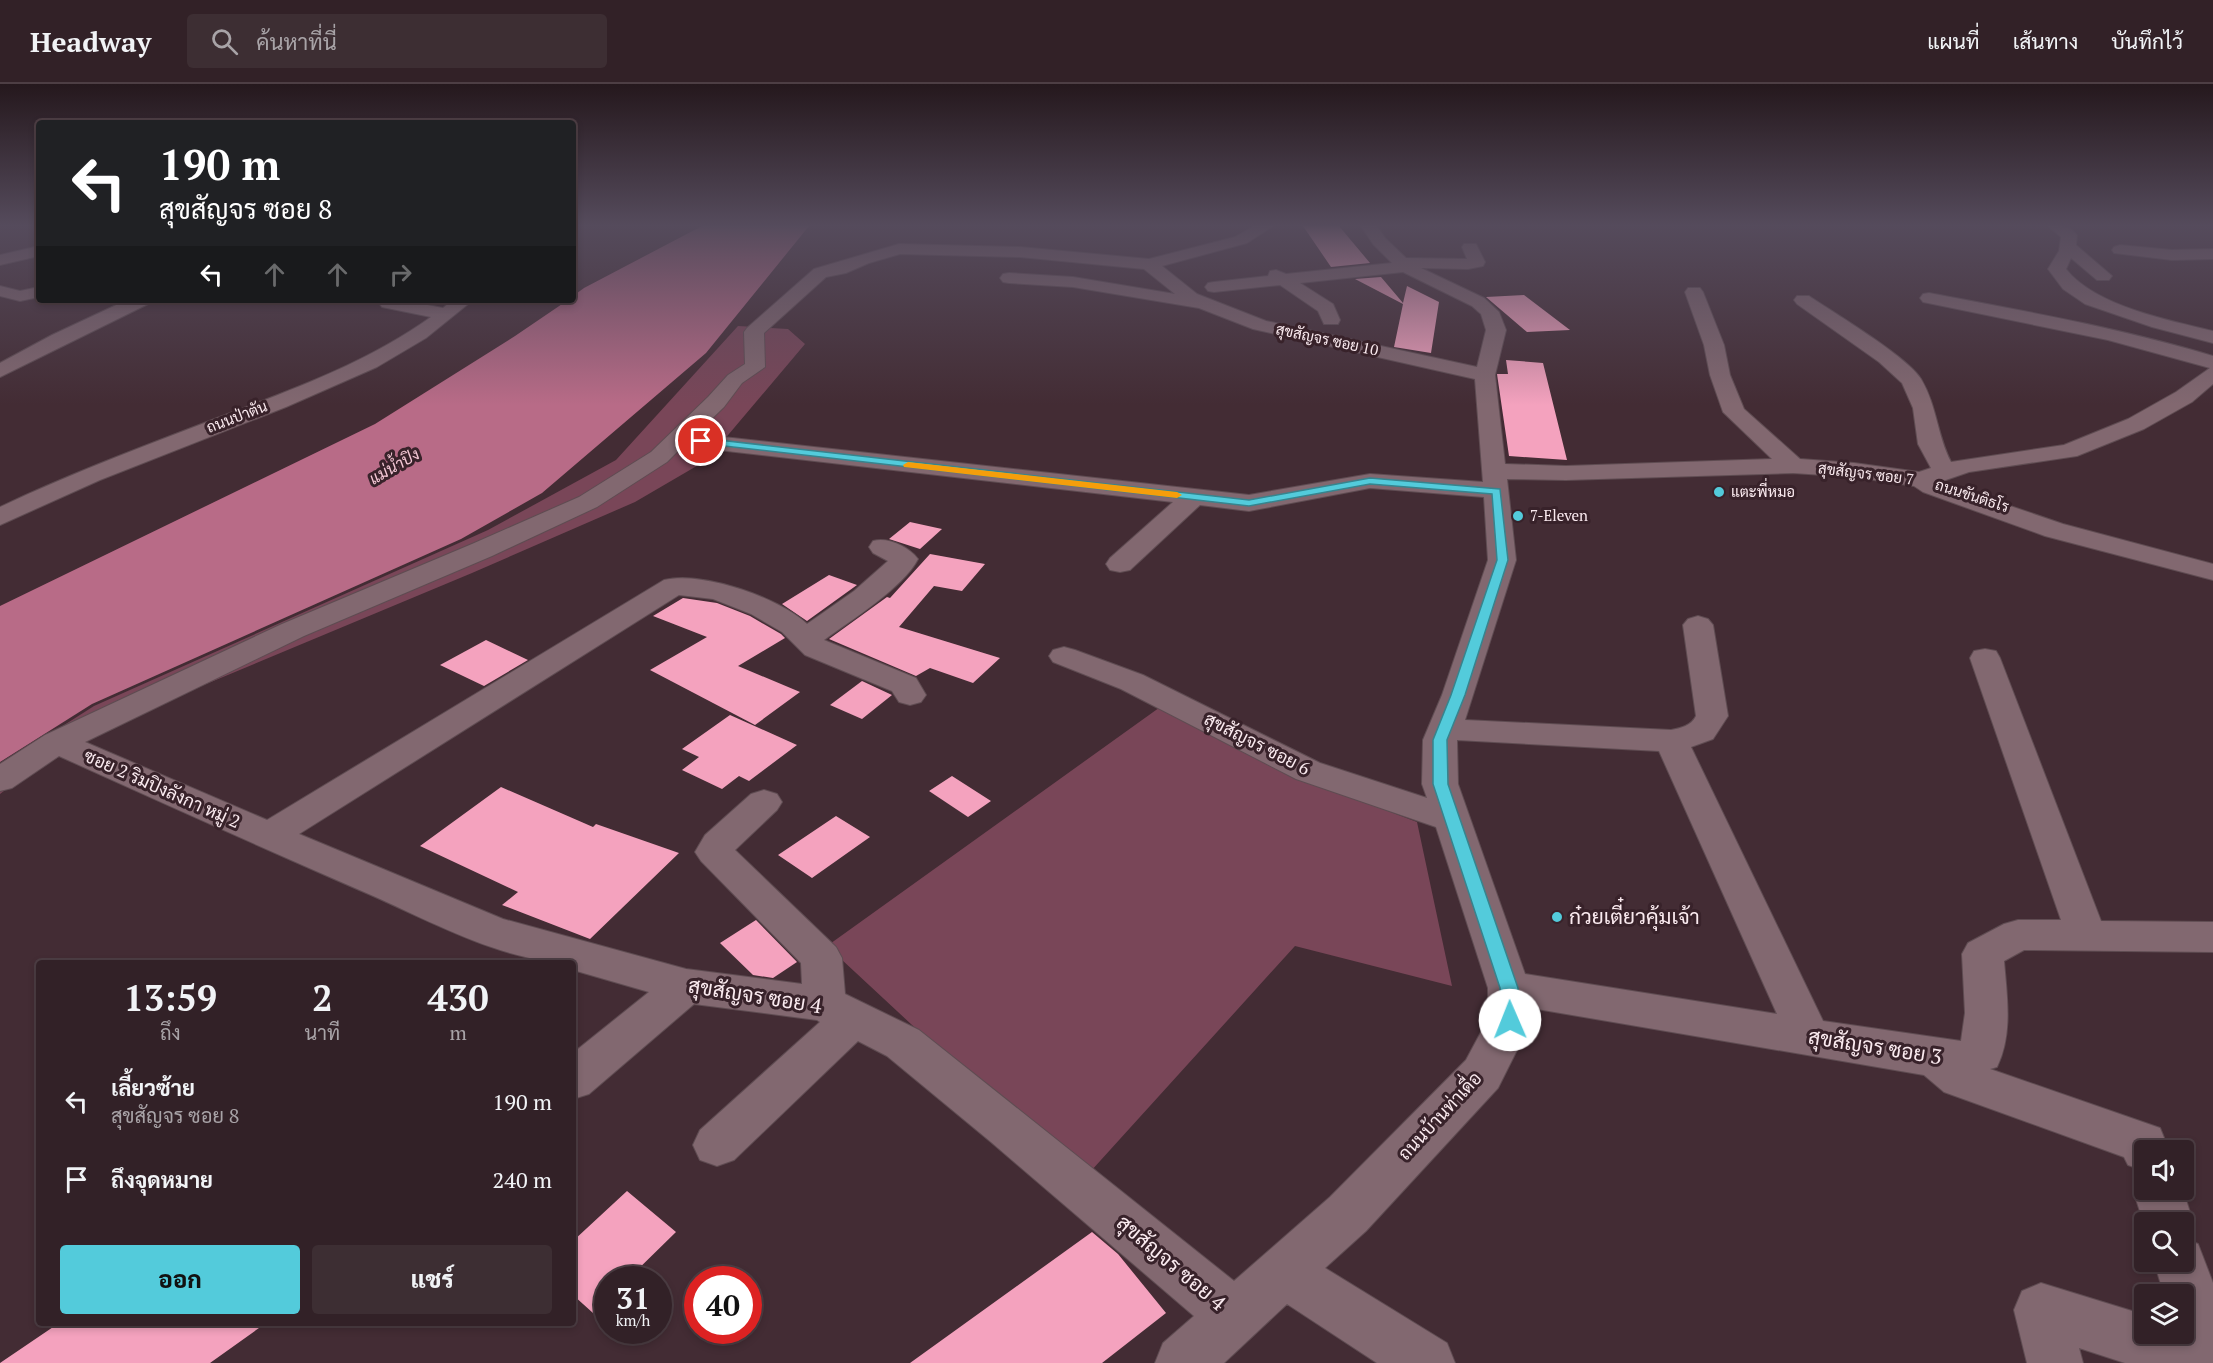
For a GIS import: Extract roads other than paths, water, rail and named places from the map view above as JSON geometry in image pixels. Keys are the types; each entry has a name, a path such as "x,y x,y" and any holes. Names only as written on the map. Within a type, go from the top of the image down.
{"street":[{"path":"0,780 57,742 293,630 482,550 588,502 658,457 716,402 735,379 754,367 754,332 804,286"},
{"path":"1109,286 1210,296 1254,286"},
{"name":"สุขสัญจร ซอย 10","path":"1177,286 1191,297 1210,296 1260,325 1485,375"},
{"path":"1292,286 1326,308 1331,320"},
{"name":"ถนนบ้านท่าเดื่อ","path":"1183,1363 1348,1214 1482,1074 1510,1020 1509,988 1440,784 1440,740 1502,560 1485,375 1496,330 1491,312 1478,302 1444,286"},
{"path":"2070,286 2091,300 2159,323 2213,337"},
{"path":"0,291 20,296 36,293"},
{"path":"1694,292 1714,345 1720,375 1734,412 1793,466"},
{"path":"1934,295 2167,347 2211,374"},
{"path":"1803,300 1886,358 1911,380 1924,408 1933,476"},
{"path":"0,371 59,339 136,303"},
{"path":"388,303 446,314"},
{"name":"ถนนป่าตัน","path":"0,517 133,457 372,363 460,303"},
{"name":"สุขสัญจร ซอย 7","path":"678,439 1249,503 1370,481 1496,481 1566,473 1793,466 1933,476 1965,465 2069,451 2136,424 2184,397 2211,374"},
{"name":"ถนนขันติธโร","path":"1933,476 1932,487 2054,530 2213,572"},
{"path":"1120,564 1194,497"},
{"path":"804,639 864,597 902,564 904,559 882,547"},
{"path":"268,836 674,586 718,591 761,608 792,626 816,650 906,685 910,694"},
{"path":"1445,729 1671,741 1700,734 1710,724 1713,716 1698,625"},
{"name":"สุขสัญจร ซอย 6","path":"1064,656 1132,682 1308,771 1454,820"},
{"path":"1985,658 2087,936"},
{"path":"1671,741 1808,1035"},
{"name":"ซอย 2 ริมปิงลังกา หมู่ 2","path":"57,742 268,836"},
{"path":"717,1145 838,1011 821,958 714,852 718,843 764,802"},
{"name":"สุขสัญจร ซอย 4","path":"268,836 492,932 686,986 838,1011 903,1043 1008,1127 1234,1316"},
{"name":"สุขสัญจร ซอย 3","path":"1509,988 1808,1035 1936,1059 1962,1060 1981,1054 1987,1013 1983,954 2018,935 2213,936"},
{"path":"576,1078 686,986"},
{"path":"1936,1059 1960,1078 2135,1140"},
{"path":"1284,1272 1427,1363"},
{"path":"2055,1363 2041,1310 2188,1355 2204,1337 2183,1272"}],"water":[{"name":"แม่น้ำปิง","path":"588,286 761,286 706,353 542,493 461,539 92,704 0,762 0,606 375,424 564,303 576,303 576,294"}],"place":[{"name":"แตะพี่หมอ","path":"1719,492"},
{"name":"7-Eleven","path":"1518,516"},
{"name":"ก๋วยเตี๋ยวคุ้มเจ้า","path":"1557,917"}]}
